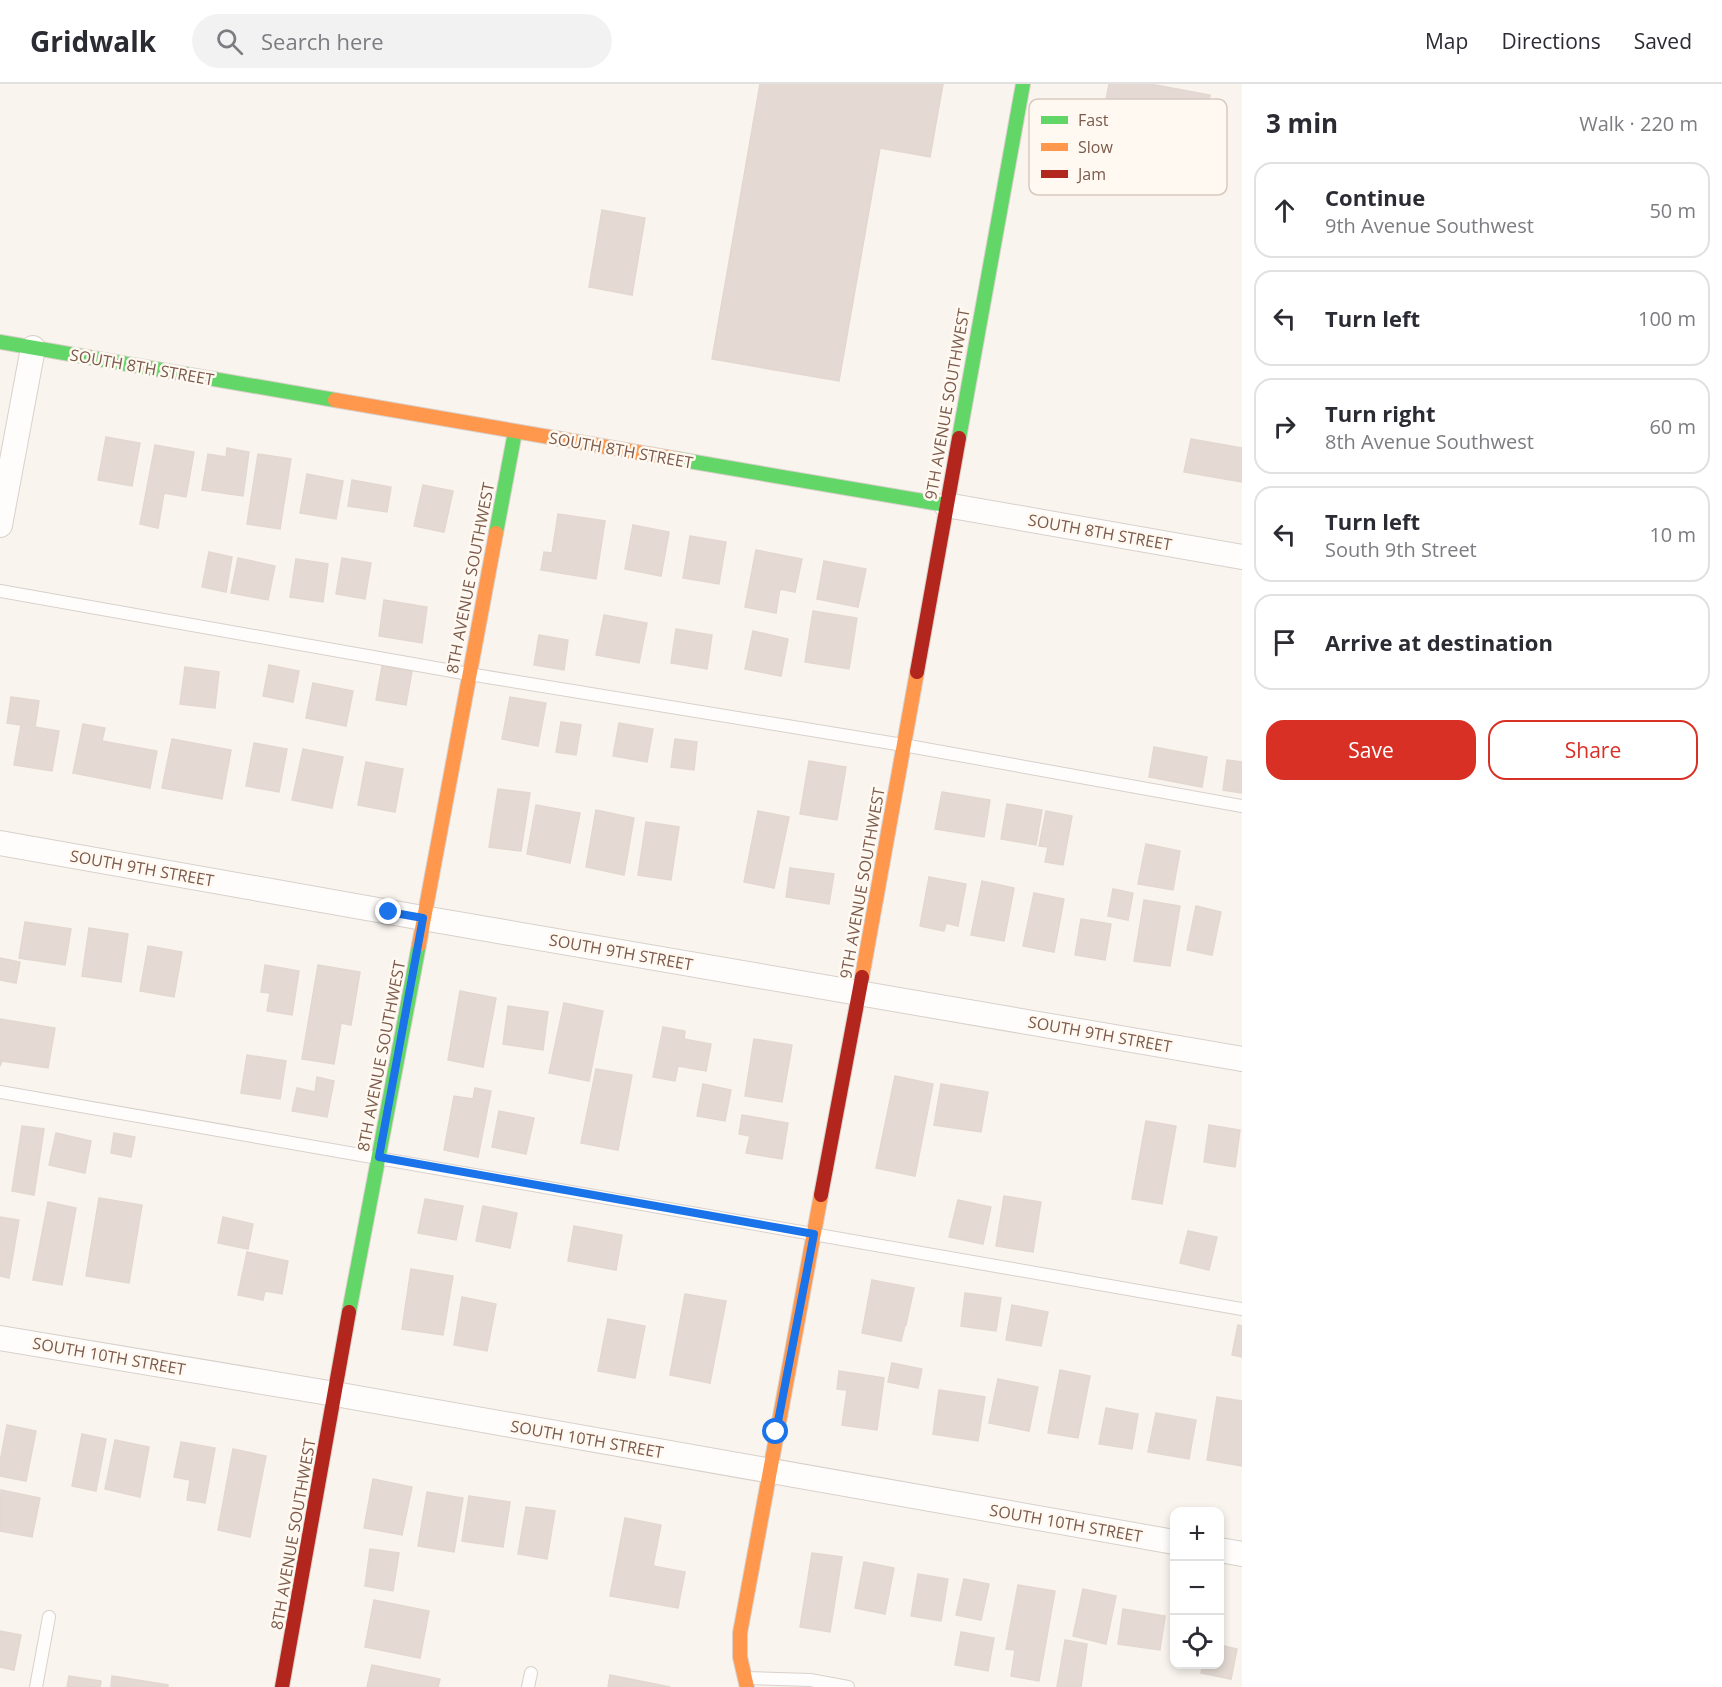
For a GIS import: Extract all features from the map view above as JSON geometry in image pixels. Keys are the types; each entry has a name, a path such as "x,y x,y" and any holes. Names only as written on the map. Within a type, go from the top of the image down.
{"street":[{"name":"9TH AVENUE SOUTHWEST","path":"746,1683 740,1657 740,1633 859,992 1023,84"},
{"name":"SOUTH 8TH STREET","path":"0,342 1242,557"},
{"path":"0,525 33,348"},
{"name":"8TH AVENUE SOUTHWEST","path":"282,1687 515,432"},
{"name":"SOUTH 9TH STREET","path":"0,843 1242,1059"},
{"name":"SOUTH 10TH STREET","path":"0,1338 335,1394 1170,1541"},
{"path":"1224,1551 1242,1554"}],"lane":[{"path":"0,591 469,674 903,745 1242,806"},
{"path":"0,1092 1242,1309"},
{"path":"36,1687 49,1617"},
{"path":"528,1687 531,1673"},
{"path":"746,1683 810,1680 848,1687"}],"building":[{"path":"760,84 943,84 930,157 880,148 839,381 712,359"},
{"path":"1109,84 1150,84 1210,95 1209,99 1106,99"},
{"path":"602,210 645,218 632,295 589,287"},
{"path":"106,437 140,443 132,486 98,480"},
{"path":"1191,439 1242,448 1242,482 1184,472"},
{"path":"155,445 194,452 186,497 164,493 158,528 140,524"},
{"path":"227,448 249,452 243,496 202,490 208,454 226,457"},
{"path":"258,454 291,459 280,529 247,524"},
{"path":"307,474 343,481 336,519 300,513"},
{"path":"352,480 391,487 387,512 348,506"},
{"path":"423,485 453,491 444,532 414,526"},
{"path":"558,514 605,521 596,579 541,570 544,552 552,553"},
{"path":"633,525 669,532 661,576 625,569"},
{"path":"690,536 726,542 719,584 683,578"},
{"path":"756,550 802,559 795,592 780,589 776,613 745,607"},
{"path":"209,552 232,557 226,592 202,587"},
{"path":"238,558 275,566 268,600 231,593"},
{"path":"342,558 371,563 365,599 336,594"},
{"path":"296,559 328,564 323,602 290,597"},
{"path":"824,561 866,569 858,607 817,599"},
{"path":"384,600 427,607 422,643 379,636"},
{"path":"813,611 857,618 849,669 805,662"},
{"path":"604,615 647,623 639,663 596,655"},
{"path":"676,629 712,635 707,669 671,663"},
{"path":"753,631 788,639 781,676 745,669"},
{"path":"539,635 568,640 564,670 534,665"},
{"path":"269,665 299,671 293,702 263,696"},
{"path":"382,666 412,671 406,705 376,700"},
{"path":"185,667 219,672 215,708 180,704"},
{"path":"313,683 353,691 346,726 306,718"},
{"path":"11,697 39,701 35,727 59,731 52,771 14,765 21,725 7,723"},
{"path":"510,697 546,703 538,746 502,739"},
{"path":"561,722 581,725 576,755 556,752"},
{"path":"619,723 653,729 647,762 613,756"},
{"path":"83,724 105,728 102,741 157,751 150,788 73,773"},
{"path":"172,739 231,750 222,799 162,788"},
{"path":"675,739 697,742 694,770 671,767"},
{"path":"254,743 287,749 279,792 246,786"},
{"path":"1154,747 1207,757 1202,787 1149,777"},
{"path":"303,749 343,757 332,808 292,800"},
{"path":"1227,760 1242,762 1242,793 1223,790"},
{"path":"809,761 846,767 837,820 800,814"},
{"path":"366,762 403,769 395,812 358,805"},
{"path":"498,789 530,793 521,851 489,847"},
{"path":"942,792 990,800 984,837 935,829"},
{"path":"1007,804 1042,810 1036,845 1001,839"},
{"path":"536,805 580,813 570,863 527,854"},
{"path":"596,810 634,818 624,875 586,867"},
{"path":"758,811 789,817 774,888 744,882"},
{"path":"1046,811 1072,816 1063,865 1045,862 1048,847 1039,846"},
{"path":"646,822 679,827 671,880 638,875"},
{"path":"1146,844 1180,851 1173,890 1138,884"},
{"path":"790,868 834,874 829,904 786,897"},
{"path":"929,877 966,884 958,926 946,923 944,931 920,926"},
{"path":"982,881 1014,888 1004,941 971,935"},
{"path":"1113,889 1133,893 1128,920 1108,916"},
{"path":"1034,893 1064,899 1054,952 1023,946"},
{"path":"1144,900 1180,906 1170,966 1134,961"},
{"path":"1196,906 1221,912 1212,955 1187,950"},
{"path":"1081,919 1111,924 1105,960 1075,955"},
{"path":"25,922 71,929 65,965 19,958"},
{"path":"89,928 128,934 121,982 82,976"},
{"path":"148,946 182,952 174,997 140,991"},
{"path":"0,958 20,962 16,983 0,980"},
{"path":"265,965 299,971 292,1015 267,1011 270,993 261,992"},
{"path":"318,965 360,972 351,1025 341,1023 334,1064 302,1059"},
{"path":"460,991 496,998 483,1067 448,1060"},
{"path":"564,1003 603,1011 589,1081 549,1073"},
{"path":"508,1006 548,1012 543,1050 503,1044"},
{"path":"0,1019 55,1028 48,1068 2,1061 0,1066"},
{"path":"663,1027 685,1031 684,1039 711,1044 706,1071 678,1066 675,1081 653,1077"},
{"path":"754,1039 792,1045 782,1102 745,1096"},
{"path":"247,1055 286,1061 280,1099 241,1093"},
{"path":"596,1069 632,1075 618,1150 581,1143"},
{"path":"895,1076 933,1084 915,1176 876,1168"},
{"path":"317,1077 334,1081 327,1117 292,1111 297,1088 315,1092"},
{"path":"703,1084 731,1090 725,1121 697,1116"},
{"path":"941,1084 988,1092 981,1132 934,1125"},
{"path":"475,1088 491,1091 478,1157 444,1150 454,1096 473,1099"},
{"path":"499,1111 534,1118 526,1154 492,1147"},
{"path":"742,1115 788,1123 782,1159 746,1153 750,1136 739,1134"},
{"path":"1146,1121 1176,1126 1162,1204 1132,1199"},
{"path":"1209,1125 1240,1130 1235,1167 1204,1162"},
{"path":"22,1126 44,1129 34,1195 12,1191"},
{"path":"56,1133 91,1141 85,1173 49,1165"},
{"path":"114,1133 135,1137 131,1157 111,1153"},
{"path":"1004,1196 1041,1202 1033,1252 996,1246"},
{"path":"99,1198 142,1205 129,1283 86,1276"},
{"path":"425,1199 463,1206 456,1240 418,1233"},
{"path":"958,1200 991,1207 983,1244 949,1237"},
{"path":"48,1202 76,1208 62,1285 33,1280"},
{"path":"483,1206 517,1213 510,1248 476,1241"},
{"path":"0,1217 19,1220 9,1278 0,1276"},
{"path":"223,1217 253,1224 248,1249 218,1243"},
{"path":"574,1226 622,1235 616,1270 568,1261"},
{"path":"1188,1231 1217,1237 1209,1270 1180,1263"},
{"path":"247,1252 288,1261 282,1294 265,1291 263,1300 238,1295"},
{"path":"411,1269 453,1276 443,1335 402,1329"},
{"path":"872,1280 914,1288 901,1341 862,1333"},
{"path":"965,1293 1001,1298 996,1331 961,1326"},
{"path":"685,1294 726,1301 710,1383 670,1375"},
{"path":"462,1297 496,1304 487,1351 454,1345"},
{"path":"1012,1305 1048,1312 1041,1346 1006,1340"},
{"path":"608,1319 645,1326 635,1378 598,1371"},
{"path":"1238,1325 1242,1326 1242,1357 1232,1355"},
{"path":"892,1363 922,1369 918,1388 888,1382"},
{"path":"1060,1370 1090,1376 1078,1438 1048,1433"},
{"path":"839,1371 884,1378 877,1430 842,1425 847,1390 837,1389"},
{"path":"998,1379 1038,1387 1029,1431 989,1423"},
{"path":"939,1390 985,1397 978,1441 933,1434"},
{"path":"1217,1397 1242,1401 1242,1466 1207,1460"},
{"path":"1106,1408 1138,1414 1132,1449 1099,1444"},
{"path":"1156,1413 1196,1420 1189,1459 1148,1452"},
{"path":"7,1425 36,1431 26,1481 0,1476 0,1462"},
{"path":"82,1434 106,1439 96,1491 72,1486"},
{"path":"115,1440 149,1447 140,1497 105,1489"},
{"path":"181,1442 215,1448 205,1503 187,1500 190,1480 174,1477"},
{"path":"233,1449 266,1456 250,1537 218,1530"},
{"path":"373,1479 412,1487 402,1535 364,1528"},
{"path":"1,1490 40,1498 32,1537 0,1531"},
{"path":"427,1492 463,1498 454,1552 418,1546"},
{"path":"469,1496 510,1502 503,1547 462,1541"},
{"path":"526,1507 555,1511 547,1559 518,1554"},
{"path":"625,1518 661,1525 653,1566 685,1572 678,1608 610,1596"},
{"path":"370,1549 399,1553 393,1591 365,1586"},
{"path":"812,1553 842,1557 830,1632 800,1627"},
{"path":"864,1562 894,1568 885,1614 855,1608"},
{"path":"918,1574 948,1579 941,1621 911,1616"},
{"path":"964,1579 989,1584 981,1620 956,1615"},
{"path":"1018,1585 1055,1591 1039,1681 1011,1676 1015,1650 1006,1649"},
{"path":"1083,1589 1116,1596 1106,1644 1073,1636"},
{"path":"374,1600 429,1611 420,1658 365,1647"},
{"path":"1123,1609 1165,1616 1160,1650 1118,1644"},
{"path":"0,1631 21,1635 14,1670 0,1667"},
{"path":"961,1632 994,1638 988,1671 955,1665"},
{"path":"1065,1640 1087,1644 1081,1687 1057,1687"},
{"path":"1224,1646 1237,1649 1231,1679 1201,1673 1202,1669 1224,1669"},
{"path":"372,1665 440,1679 438,1687 367,1687"},
{"path":"610,1675 670,1687 608,1687"},
{"path":"69,1676 101,1681 100,1687 67,1687"},
{"path":"112,1676 168,1685 168,1687 111,1687"}],"traffic: fast":[{"path":"959,438 1023,84"},
{"path":"0,342 335,400"},
{"path":"496,533 515,432"},
{"path":"677,459 946,505"},
{"path":"349,1312 419,945"}],"traffic: slow":[{"path":"335,400 677,459"},
{"path":"419,945 496,533"},
{"path":"862,977 917,672"},
{"path":"747,1687 740,1657 740,1633 821,1195"}],"traffic: jam":[{"path":"917,672 959,438"},
{"path":"821,1195 862,977"},
{"path":"282,1687 349,1312"}],"route":[{"path":"389,912 423,918 379,1157 814,1234 776,1432"}]}
